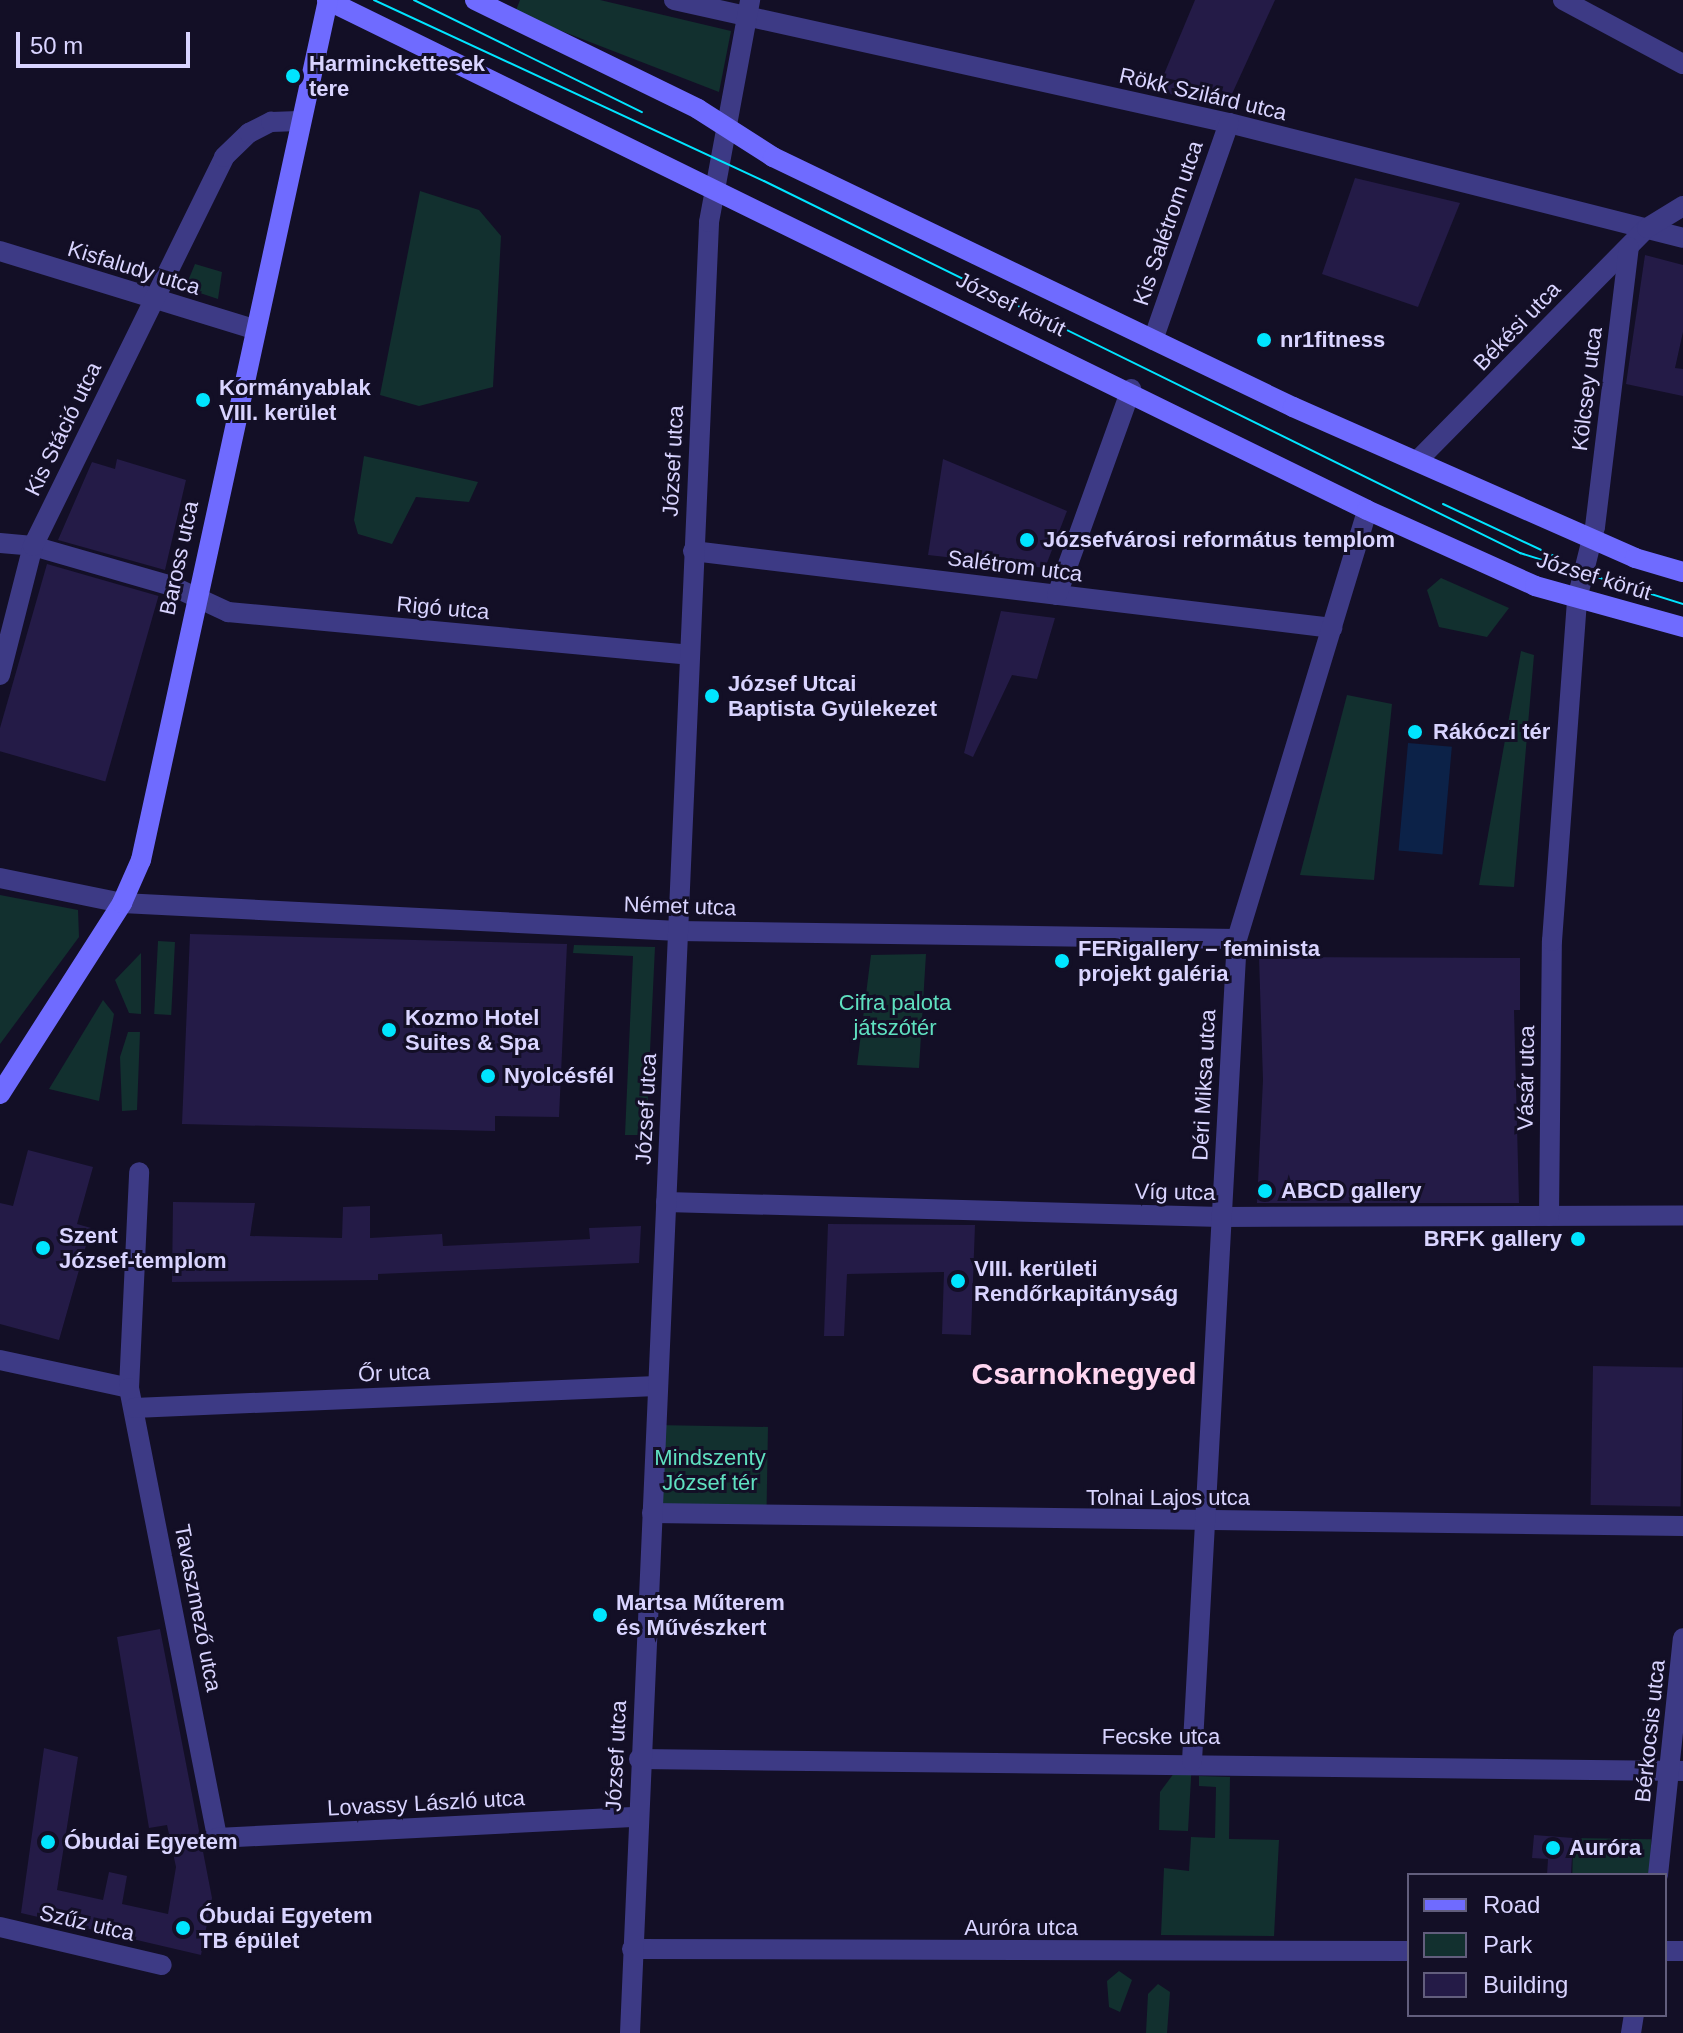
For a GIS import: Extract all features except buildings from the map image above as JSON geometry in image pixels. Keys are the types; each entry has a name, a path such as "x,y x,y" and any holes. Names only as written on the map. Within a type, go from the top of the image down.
{"main road":[{"name":"József körút","path":"328,0 1131,389 1367,510 1577,599 1683,627"},
{"name":"Baross utca","path":"0,1094 122,903 150,824 195,597 328,0"},
{"name":"József körút","path":"475,0 510,6 725,128 1153,340 1593,538 1683,572"}],"street":[{"path":"674,0 748,8"},
{"path":"1563,0 1683,64"},
{"name":"Rökk Szilárd utca","path":"748,8 1229,123 1683,238"},
{"name":"József utca","path":"630,2033 639,1759 693,551 713,187 748,8"},
{"path":"153,300 224,157 249,133 271,122 299,121"},
{"name":"Kis Salétrom utca","path":"1153,340 1229,123"},
{"name":"Békési utca","path":"1420,458 1647,228 1683,206"},
{"name":"Kölcsey utca","path":"1577,599 1593,538 1629,247"},
{"name":"Kisfaludy utca","path":"0,251 253,329"},
{"name":"Kis Stáció utca","path":"0,675 33,546 153,300"},
{"path":"1057,595 1131,389"},
{"path":"1237,939 1367,510"},
{"name":"Rigó utca","path":"0,543 33,546 195,597 228,612 689,655"},
{"name":"Salétrom utca","path":"693,551 1332,628"},
{"name":"Vásár utca","path":"1549,1216 1552,941 1577,599"},
{"name":"Német utca","path":"0,878 122,903 678,931 1237,939"},
{"name":"Déri Miksa utca","path":"1192,1761 1237,939"},
{"name":"Tavaszmező utca","path":"139,1172 131,1398 217,1838"},
{"name":"Víg utca","path":"666,1202 1221,1217 1683,1215"},
{"name":"Őr utca","path":"0,1360 131,1398 657,1386"},
{"name":"Tolnai Lajos utca","path":"652,1513 1683,1526"},
{"name":"Bérkocsis utca","path":"1658,1873 1677,1771 1683,1638"},
{"name":"Fecske utca","path":"639,1759 1192,1761 1677,1771"},
{"name":"Lovassy László utca","path":"217,1838 637,1817"},
{"name":"Szűz utca","path":"0,1927 162,1965"},
{"name":"Auróra utca","path":"632,1949 1407,1951"}],"green space":[{"path":"520,0 600,0 731,31 719,92 515,13"},
{"path":"420,191 479,210 501,236 493,387 419,406 380,395"},
{"path":"195,264 222,272 218,299 185,288"},
{"path":"364,456 478,482 469,502 416,497 392,544 358,534 354,520"},
{"path":"1441,578 1509,608 1487,637 1439,627 1427,590"},
{"path":"1521,651 1534,655 1514,887 1479,885"},
{"path":"1347,695 1392,704 1374,880 1300,875"},
{"path":"0,895 78,910 79,937 0,1044"},
{"path":"158,941 175,942 171,1015 154,1014"},
{"path":"574,945 655,947 646,1135 625,1135 633,956 573,953"},
{"path":"141,953 141,1014 129,1013 115,980"},
{"name":"Cifra palota játszótér","path":"926,954 919,1068 857,1065 871,955"},
{"path":"103,1000 114,1014 99,1101 49,1089"},
{"path":"128,1032 140,1032 137,1110 122,1111 120,1057"},
{"name":"Mindszenty József tér","path":"655,1425 768,1427 766,1515 653,1513"},
{"path":"1183,1761 1192,1761 1188,1831 1159,1830 1160,1792"},
{"path":"1199,1776 1230,1777 1229,1839 1279,1840 1274,1936 1161,1935 1164,1868 1189,1871 1191,1837 1215,1838 1216,1787 1199,1786"},
{"path":"1573,1838 1651,1839 1650,1873 1572,1873"},
{"path":"1119,1971 1132,1980 1120,2012 1109,2007 1107,1981"},
{"path":"1158,1984 1170,1992 1167,2033 1146,2033 1148,1994"}],"water":[{"path":"1408,743 1452,747 1442,854 1399,851"}],"tram line":[{"path":"374,0 764,181 1520,553 1683,604"},
{"path":"414,0 642,112"},
{"path":"1443,504 1556,557"}],"place":[{"name":"Harminckettesek tere","path":"293,76"},
{"name":"nr1fitness","path":"1264,340"},
{"name":"Kormányablak VIII. kerület","path":"203,400"},
{"name":"Józsefvárosi református templom","path":"1027,540"},
{"name":"József Utcai Baptista Gyülekezet","path":"712,696"},
{"name":"Rákóczi tér","path":"1415,732"},
{"name":"FERigallery – feminista projekt galéria","path":"1062,961"},
{"name":"Kozmo Hotel Suites & Spa","path":"389,1030"},
{"name":"Nyolcésfél","path":"488,1076"},
{"name":"ABCD gallery","path":"1265,1191"},
{"name":"BRFK gallery","path":"1578,1239"},
{"name":"Szent József-templom","path":"43,1248"},
{"name":"VIII. kerületi Rendőrkapitányság","path":"958,1281"},
{"name":"Martsa Műterem és Művészkert","path":"600,1615"},
{"name":"Óbudai Egyetem","path":"48,1842"},
{"name":"Auróra","path":"1553,1848"},
{"name":"Óbudai Egyetem TB épület","path":"183,1928"}],"district":[{"name":"Csarnoknegyed","path":"1084,1374"}]}
